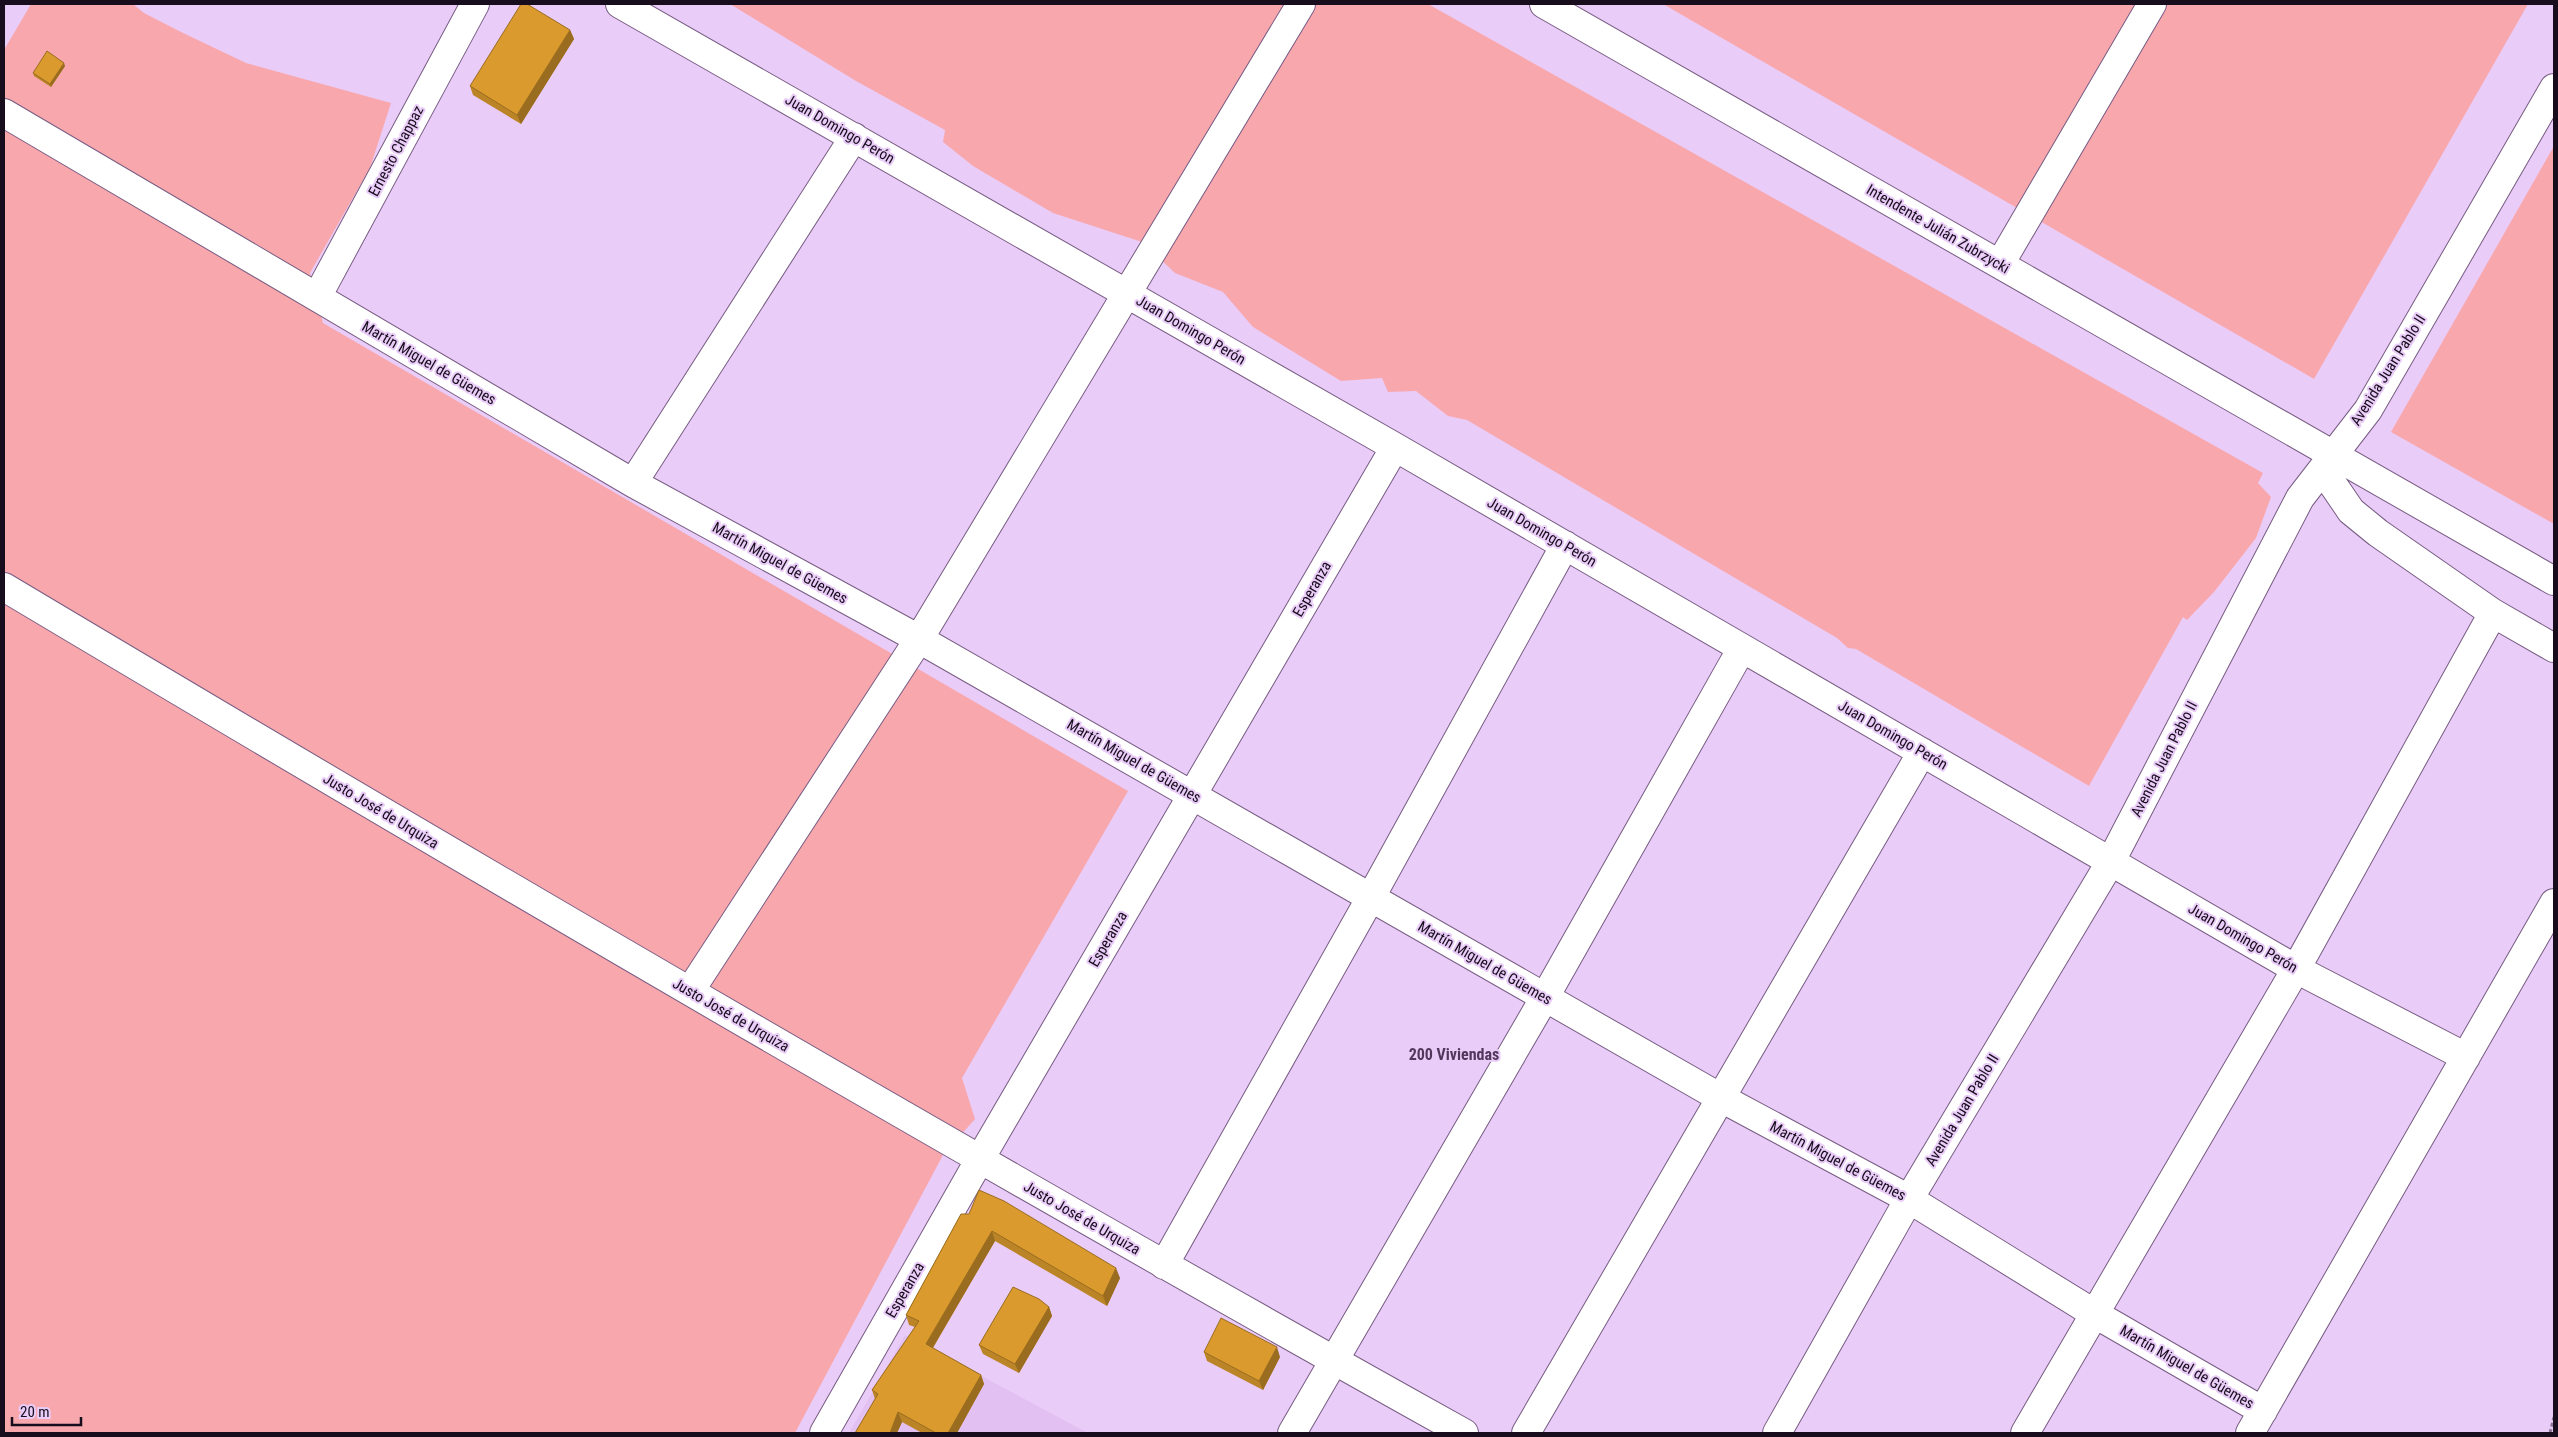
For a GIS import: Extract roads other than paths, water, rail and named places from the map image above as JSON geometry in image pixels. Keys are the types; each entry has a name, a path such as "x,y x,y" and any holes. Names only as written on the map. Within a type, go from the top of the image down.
{"street":[{"name":"Ernesto Chappaz","path":"317,297 475,4"},
{"name":"Juan Domingo Perón","path":"620,4 1395,447 2296,969 2466,1057"},
{"path":"690,991 919,639 1301,4"},
{"name":"Intendente Julián Zubrzycki","path":"1544,4 2000,264 2328,462 2554,581"},
{"path":"2000,264 2152,4"},
{"name":"Avenida Juan Pablo II","path":"1777,1433 1909,1199 2111,861 2300,498 2368,410 2554,88"},
{"name":"Martín Miguel de Güemes","path":"4,113 633,483 919,639 1720,1098 1909,1199 2095,1314 2256,1422"},
{"path":"633,483 854,137"},
{"name":"Esperanza","path":"824,1433 980,1158 1395,447"},
{"path":"2328,462 2351,511 2493,613 2554,648"},
{"path":"1164,1266 1371,897 1565,545"},
{"name":"Justo José de Urquiza","path":"4,588 413,831 1164,1266 1464,1433"},
{"path":"2025,1433 2296,969 2493,613"},
{"path":"1292,1433 1335,1362 1742,648"},
{"path":"1526,1433 1922,752"},
{"path":"2256,1422 2554,903"}],"district":[{"name":"200 Viviendas","path":"1454,1054"}]}
